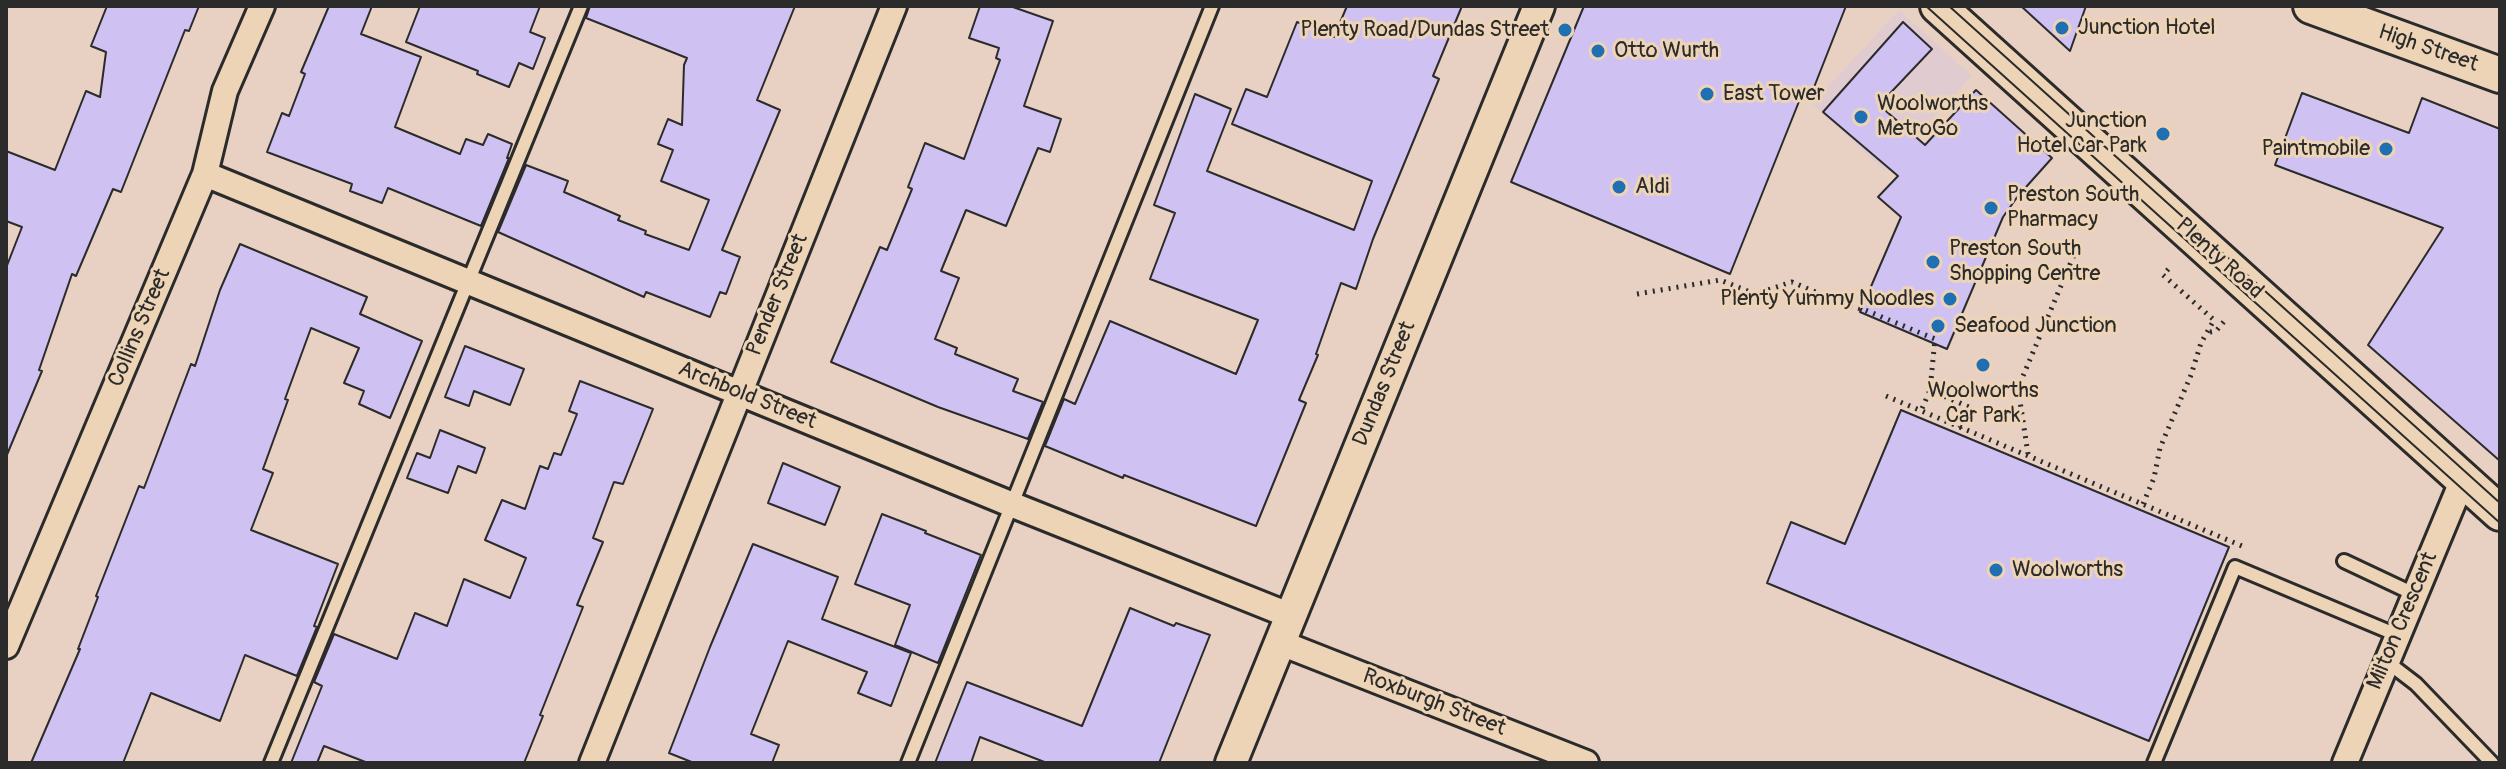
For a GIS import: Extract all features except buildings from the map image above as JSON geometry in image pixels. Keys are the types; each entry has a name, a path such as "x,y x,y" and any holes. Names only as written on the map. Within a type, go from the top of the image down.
{"main road":[{"name":"Plenty Road","path":"1938,6 2500,513"},
{"name":"High Street","path":"2311,6 2375,14 2500,54"},
{"name":"High Street","path":"2375,14 2500,75"}],"street":[{"name":"Collins Street","path":"6,646 205,174 225,91 262,6"},
{"name":"Pender Street","path":"592,763 894,6"},
{"name":"Dundas Street","path":"1231,763 1539,6"},
{"name":"Archbold Street","path":"205,174 1013,505 1286,629"},
{"name":"Milton Crescent","path":"2345,763 2463,479"},
{"name":"Roxburgh Street","path":"1286,629 1586,763"}],"lane":[{"path":"271,763 581,6"},
{"path":"908,763 1212,6"},
{"path":"2344,561 2414,594"},
{"path":"2154,763 2235,567 2397,635"},
{"path":"2386,661 2416,684 2492,763"}],"path":[{"path":"2028,454 2018,388 2076,250"},
{"path":"2143,504 2154,478 2160,448 2201,343 2214,320 2163,275 2172,265"},
{"path":"1637,294 1720,280 1755,294 1792,282 1935,339 1930,390 1921,411"},
{"path":"2209,332 2216,331 2227,318"},
{"path":"1930,390 1969,407 1960,428"},
{"path":"1886,396 2243,546"}],"shaded area":[{"path":"1899,10 1972,76 1885,171 1812,104"}],"tram line":[{"path":"1926,6 2500,523"},
{"path":"1949,6 2500,503"}],"place":[{"name":"Junction Hotel","path":"2062,28"},
{"name":"Plenty Road/Dundas Street","path":"1565,30"},
{"name":"Otto Wurth","path":"1598,51"},
{"name":"East Tower","path":"1707,94"},
{"name":"Woolworths MetroGo","path":"1861,117"},
{"name":"Junction Hotel Car Park","path":"2163,134"},
{"name":"Paintmobile","path":"2386,149"},
{"name":"Aldi","path":"1619,187"},
{"name":"Preston South Pharmacy","path":"1991,208"},
{"name":"Preston South Shopping Centre","path":"1933,262"},
{"name":"Plenty Yummy Noodles","path":"1950,299"},
{"name":"Seafood Junction","path":"1938,326"},
{"name":"Woolworths Car Park","path":"1983,365"},
{"name":"Woolworths","path":"1996,570"}]}
